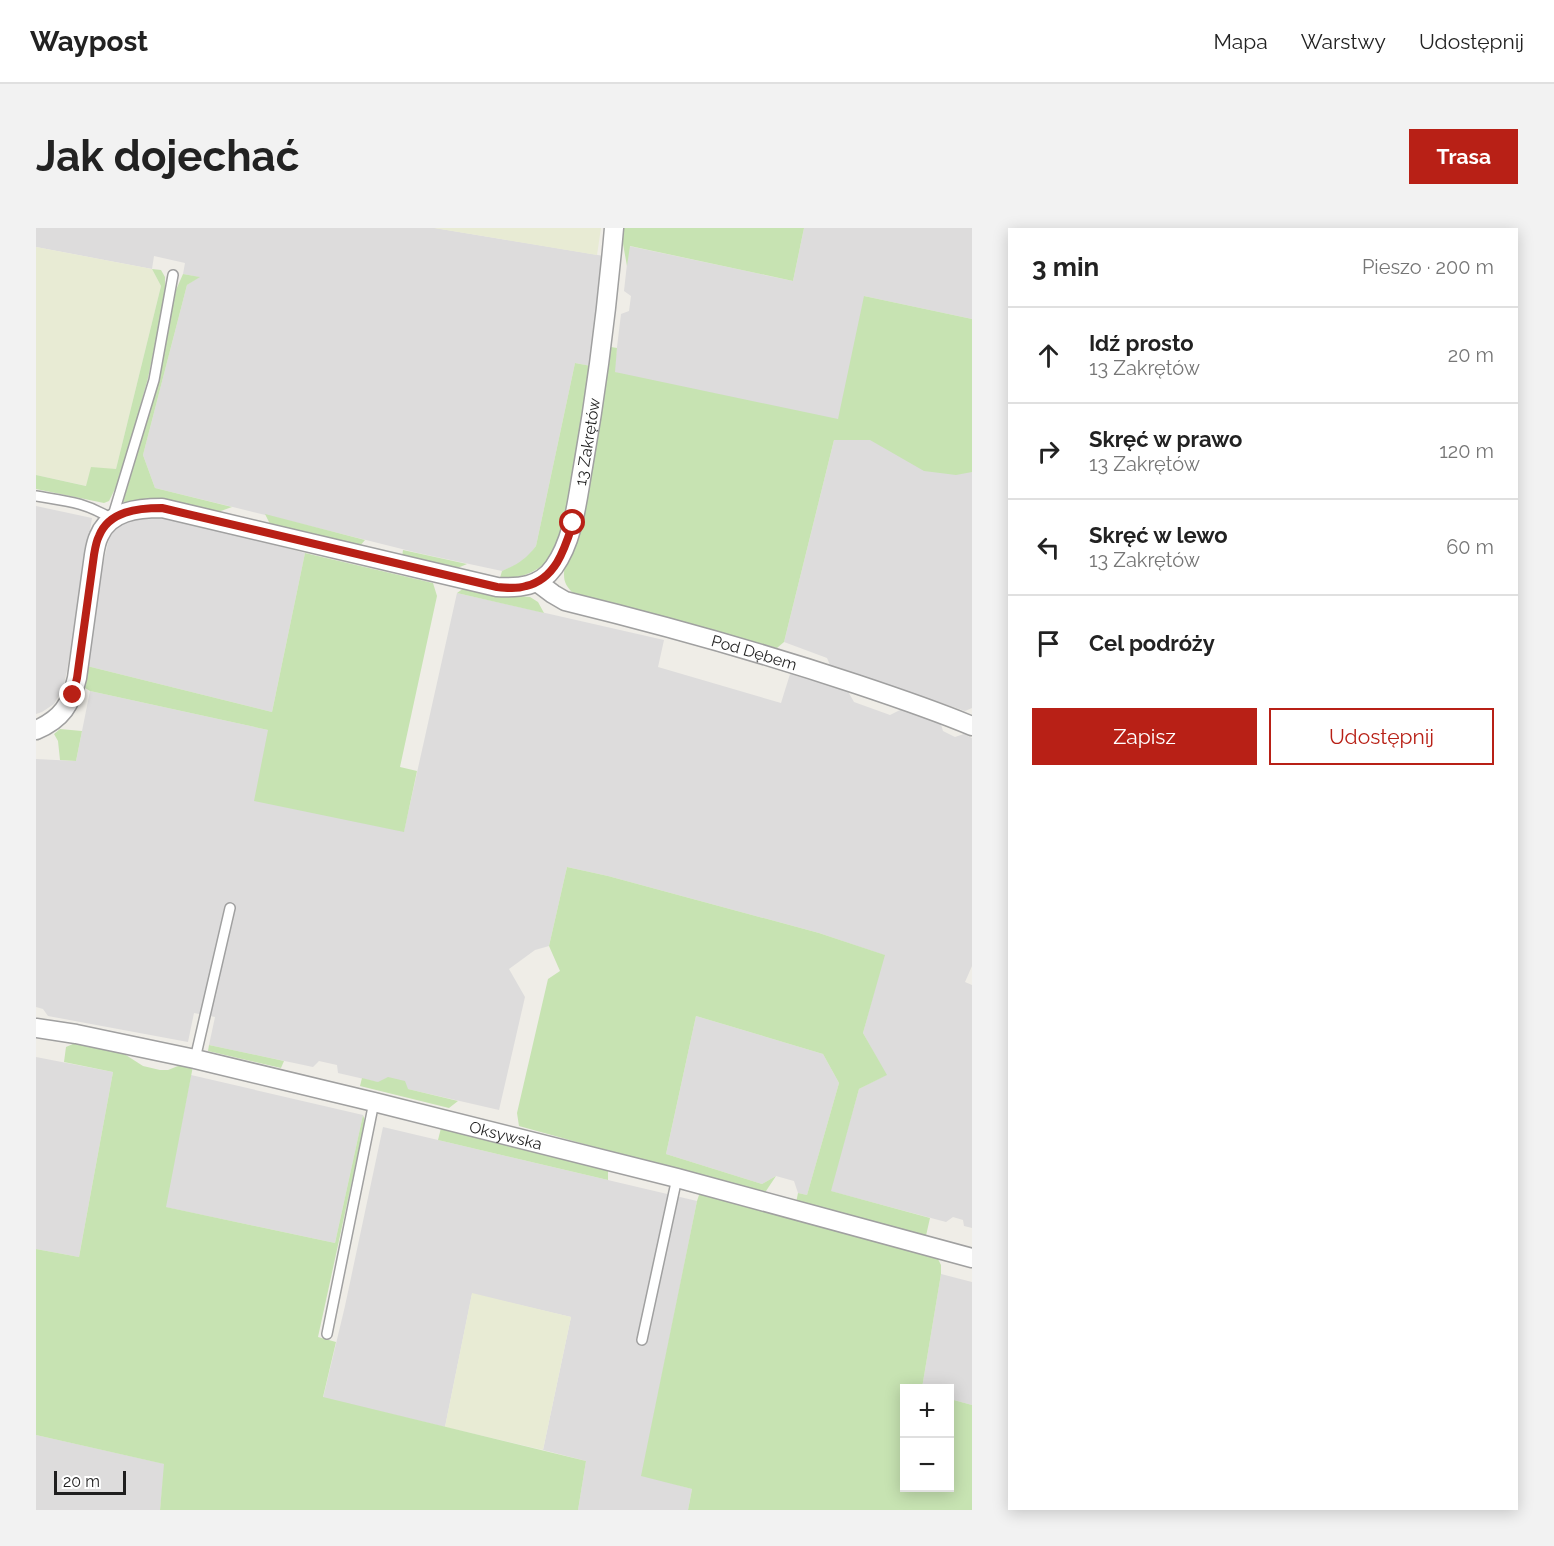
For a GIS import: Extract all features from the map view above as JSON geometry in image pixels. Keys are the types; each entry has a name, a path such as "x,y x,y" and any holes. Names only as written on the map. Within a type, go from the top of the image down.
{"street":[{"name":"13 Zakrętów","path":"537,582 554,567 564,549 573,523 607,305 614,228"},
{"path":"36,730 56,719 66,708 73,695 98,537 112,519 128,511 162,508 497,587 516,588 537,582"},
{"name":"Pod Dębem","path":"537,582 565,600 684,631 796,664 921,706 972,726"},
{"name":"Oksywska","path":"36,1028 195,1059 374,1102 677,1178 972,1258"}],"lane":[{"path":"36,496 82,504 112,519 154,380 173,275"},
{"path":"195,1059 231,908"},
{"path":"327,1334 374,1102"},
{"path":"642,1340 677,1178"}],"shaded area":[{"path":"36,228 435,228 604,256 591,366 575,363 536,546 527,558 502,571 418,553 155,488 143,455 187,285 199,277 183,274 185,263 154,256 152,269 36,247"},
{"path":"804,228 972,228 972,319 864,296 972,447 972,708 965,711 830,665 827,658 784,642 834,440 614,372 621,314 629,311 631,296 624,291 629,246 793,281"},
{"path":"36,506 92,518 63,688 54,704 36,714"},
{"path":"135,515 166,516 305,553 272,712 87,666 98,584 108,543 113,529 122,521"},
{"path":"457,593 664,640 658,667 781,703 791,671 846,688 854,702 890,715 904,708 940,721 943,731 955,737 964,734 972,738 972,966 965,982 972,985 972,1228 964,1226 963,1220 953,1217 946,1222 830,1191 859,1089 886,1075 863,1033 884,955 819,933 608,876 567,867 549,946 535,950 509,969 525,997 499,1110 338,1073 337,1065 319,1061 313,1067 209,1045 215,1017 194,1013 188,1042 48,1016 43,1009 36,1007 36,759 76,761 90,691 268,730 404,831"},
{"path":"696,1016 823,1054 839,1083 807,1195 798,1193 794,1181 776,1176 762,1184 666,1154"},
{"path":"36,1057 113,1072 79,1257 36,1249"},
{"path":"191,1075 363,1115 335,1243 165,1207"},
{"path":"383,1127 697,1201 642,1475 692,1489 688,1510 578,1510 586,1461 543,1450 571,1317 472,1294 445,1427 323,1398"},
{"path":"941,1274 972,1282 972,1405 954,1400 954,1384 923,1384"},
{"path":"36,1435 165,1464 160,1510 36,1510"}],"green space":[{"path":"434,228 601,228 597,255"},
{"path":"623,228 804,228 793,281 630,246 627,266"},
{"path":"36,247 152,269 161,286 116,469 87,486 36,475"},
{"path":"152,269 161,270 165,277 165,296 148,378 117,485 109,501 104,503 36,489 36,475 86,486 91,467 116,469 161,286"},
{"path":"183,274 200,277 187,285 143,455 155,488 232,507 218,512 160,501 123,502 155,395 176,290"},
{"path":"864,296 972,319 972,472 956,475 924,471 870,440 834,440 784,642 777,648 575,595 565,581 565,563 596,440 611,347 617,348 615,372 838,419"},
{"path":"575,363 591,366 561,538 555,551 543,565 518,577 500,578 502,571 521,561 536,546"},
{"path":"265,514 365,540 359,547 270,524"},
{"path":"403,550 467,564 455,569 402,557"},
{"path":"305,553 433,583 437,596 400,767 417,771 404,832 254,801 268,730 90,691 85,688 87,666 272,712"},
{"path":"464,588 530,597 538,602 544,613 457,593"},
{"path":"60,729 82,731 76,761 60,760 58,741 54,734"},
{"path":"567,867 819,933 885,955 863,1033 887,1075 859,1089 831,1191 930,1218 925,1240 796,1203 798,1193 807,1195 839,1083 823,1054 696,1016 666,1154 762,1184 776,1176 764,1194 519,1126 517,1113 548,979 560,971 549,946"},
{"path":"75,1043 118,1050 143,1066 160,1070 168,1070 183,1064 193,1066 166,1207 335,1243 363,1115 365,1121 318,1337 336,1342 323,1397 586,1461 578,1510 160,1510 164,1464 36,1435 36,1249 79,1257 113,1072 64,1062 66,1047"},
{"path":"209,1045 284,1061 281,1068 208,1051"},
{"path":"388,1077 405,1081 408,1089 458,1101 449,1108 360,1086 362,1078 378,1082"},
{"path":"442,1124 608,1167 608,1180 438,1140"},
{"path":"700,1192 938,1259 941,1274 923,1384 900,1384 900,1492 954,1492 954,1400 972,1405 972,1510 688,1510 692,1489 641,1476"},
{"path":"472,1293 571,1317 543,1450 445,1427"}],"route":[{"path":"73,695 98,537 112,519 128,511 162,508 497,587 516,588 537,582 547,575 564,549 573,523"}]}
